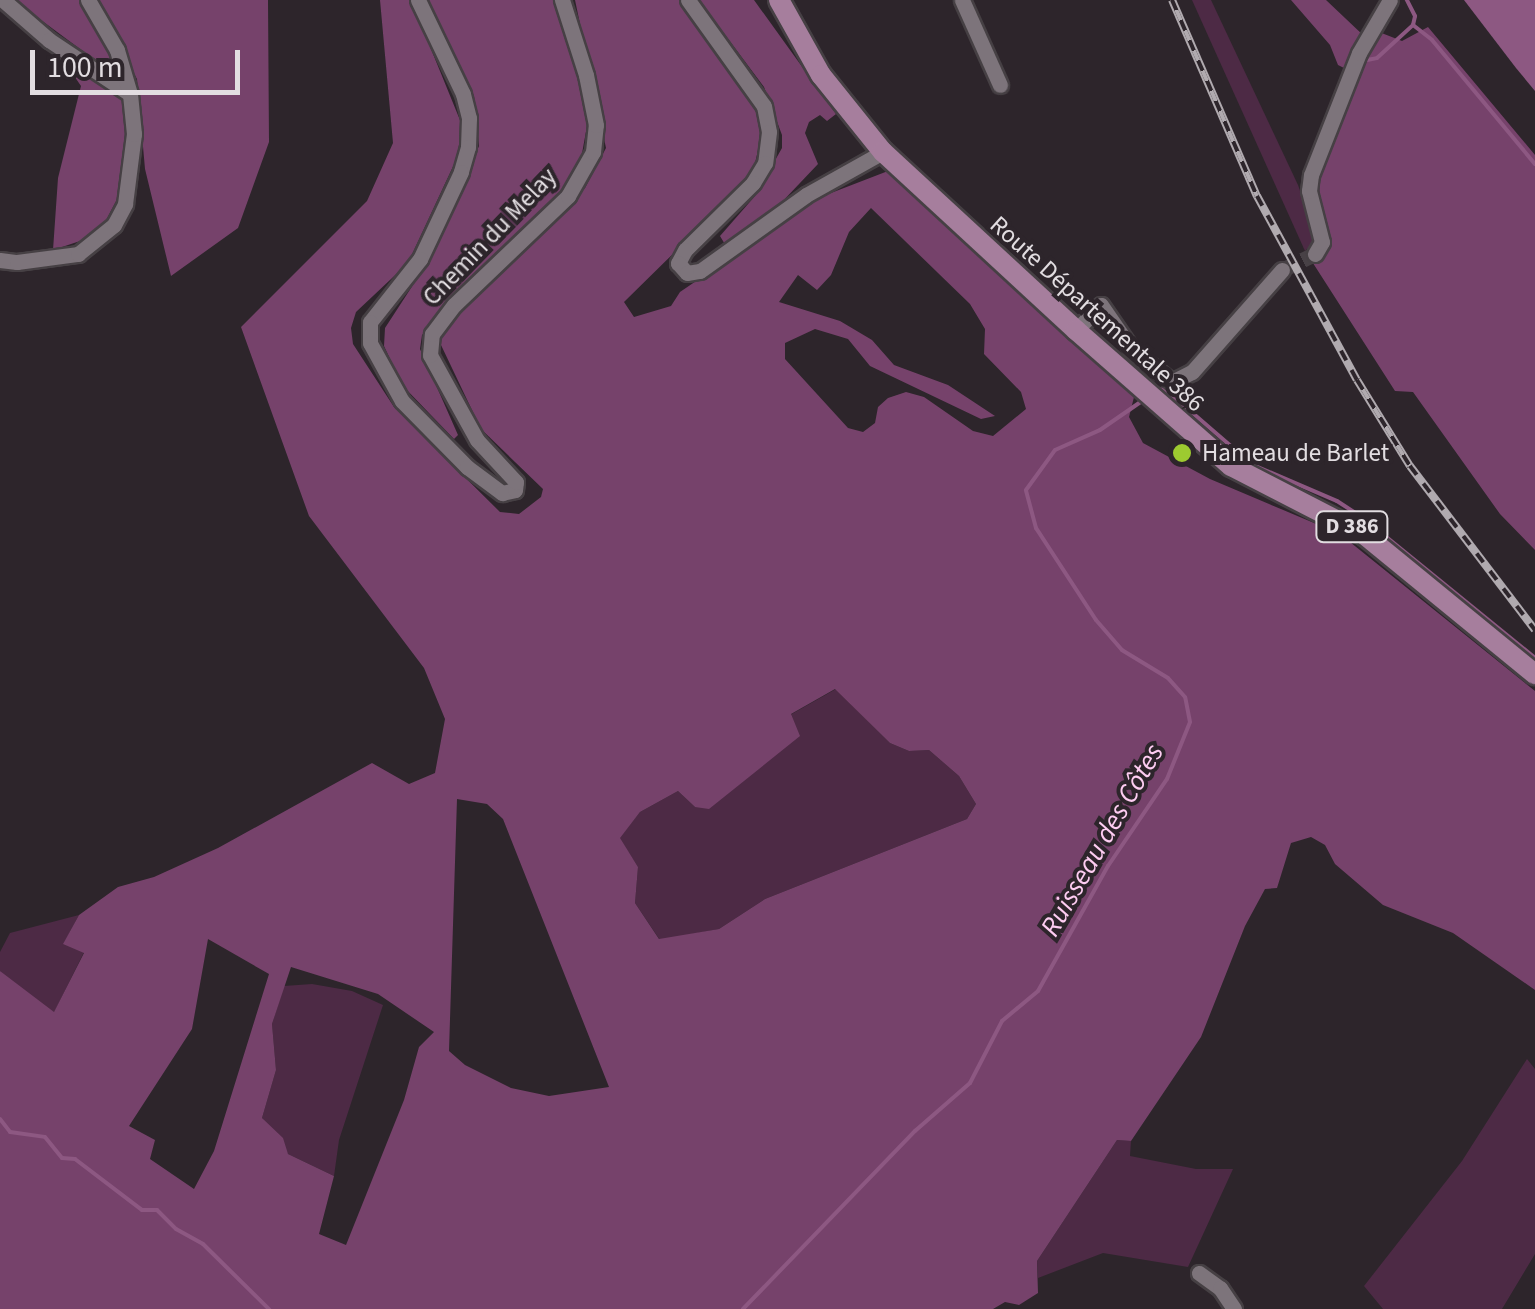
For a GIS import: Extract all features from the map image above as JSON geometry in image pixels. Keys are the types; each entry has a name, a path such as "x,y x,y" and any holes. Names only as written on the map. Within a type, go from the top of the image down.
{"main road":[{"name":"Route Départementale 386","path":"779,0 821,75 882,152 1076,330 1231,466 1365,535 1535,674"}],"street":[{"path":"3,0 49,40 130,94"},
{"path":"0,260 17,262 78,254 114,225 125,204 131,170 130,94 117,50 88,0"},
{"name":"Chemin du Melay","path":"418,0 463,94 469,118 468,147 461,172 420,259 370,322 370,344 402,401 467,467 502,493 516,490 516,482 477,440 430,355 432,334 454,305 568,196 593,152 596,125 586,75 562,0"},
{"path":"688,0 764,106 769,132 764,163 753,183 685,250 678,263 687,273 700,272 806,196 882,152"},
{"path":"962,0 1000,85"},
{"path":"1315,254 1322,242 1310,191 1311,175 1359,54 1390,0"},
{"path":"1076,330 1101,305 1132,350 1172,382 1192,372 1282,270"},
{"path":"1199,1273 1220,1288 1234,1309"}],"shaded area":[{"path":"14,0 81,0 115,60 107,69"},
{"path":"95,0 268,0 269,142 238,228 171,276 145,169 137,79"},
{"path":"380,0 411,0 462,125 457,158 408,263 356,312 351,328 353,344 394,407 500,512 519,514 541,497 543,489 481,429 441,345 442,331 585,188 606,148 575,0 680,0 745,89 757,111 761,138 745,183 624,302 634,317 671,306 680,292 818,198 888,171 1134,397 1129,417 1143,443 1210,479 1340,534 1535,691 1535,990 1453,933 1383,905 1335,864 1325,845 1311,837 1291,843 1277,888 1265,889 1245,926 1201,1037 1131,1141 1117,1140 1037,1261 1038,1293 1019,1305 1005,1302 993,1309 0,1309 0,971 54,1012 84,953 63,944 79,915 118,887 154,877 218,848 372,763 409,784 435,773 445,719 424,668 309,516 241,327 367,201 393,143","holes":["871,208 970,304 985,329 984,354 1021,392 1026,409 993,436 973,431 924,397 906,392 888,398 878,407 875,423 863,432 848,428 785,359 785,343 815,329 848,339 870,366 981,419 995,416 948,385 894,365 872,340 840,321 779,302 798,275 817,290 831,275 849,232","835,689 890,743 909,751 929,750 959,776 976,804 967,819 765,899 719,929 659,939 635,903 638,867 620,838 640,812 678,791 695,807 709,809 800,736 791,714","457,799 487,804 503,819 609,1087 549,1096 511,1088 465,1065 449,1051","208,939 269,974 214,1151 194,1189 150,1159 155,1140 129,1126 192,1029","291,967 378,994 434,1032 419,1047 404,1100 346,1245 319,1234 334,1176 288,1154 283,1138 262,1118 276,1070 272,1024"]},
{"path":"427,0 556,0 589,115 581,159 563,190 422,335 420,349 458,435 454,439 402,385 384,346 385,328 424,268 479,146 474,96"},
{"path":"699,0 754,0 836,114 827,121 820,115 809,122 805,133 818,164 760,225 726,246 720,236 755,196 782,148 782,135 764,87"},
{"path":"1192,0 1211,0 1298,185 1317,239 1305,251"},
{"path":"1291,0 1326,0 1364,36 1346,69 1338,65 1330,45"},
{"path":"1464,0 1535,0 1535,91 1516,68"},
{"path":"1428,27 1535,155 1535,550 1500,514 1413,392 1395,391 1311,260 1325,249 1316,179 1362,64 1379,32 1402,41"},
{"path":"71,60 123,99 129,126 124,186 102,228 86,239 53,250 58,178 81,86 68,67"},
{"path":"836,689 890,743 909,751 929,750 959,776 976,804 967,819 765,899 719,929 660,940 635,903 638,867 619,838 640,812 678,791 695,807 790,715"},
{"path":"79,915 64,943 84,952 54,1013 7,980 0,971 0,952 10,933"},
{"path":"312,984 352,991 383,1005 339,1140 334,1176 288,1154 262,1118 276,1070 272,1024 284,986"},
{"path":"1527,1059 1535,1069 1535,1254 1502,1309 1383,1309 1364,1286 1462,1161"},
{"path":"1117,1140 1131,1141 1130,1156 1196,1169 1233,1169 1188,1267 1103,1253 1038,1278 1037,1261"}],"waterway":[{"path":"1367,60 1377,58 1413,25 1415,16 1407,0"},
{"path":"1413,25 1432,40 1535,164"},
{"name":"Ruisseau des Côtes","path":"1156,389 1166,390 1253,465 1337,501 1363,518 1535,658"},
{"name":"Ruisseau des Côtes","path":"743,1309 915,1131 970,1083 1002,1021 1038,991 1108,866 1167,779 1190,722 1185,697 1168,678 1122,650 1096,620 1036,528 1026,490 1055,450 1100,430 1145,399"},
{"path":"0,1119 10,1132 45,1137 62,1158 75,1159 142,1210 157,1210 176,1229 203,1244 269,1309"}],"tunnel":[{"path":"1282,270 1315,254"}],"railway":[{"path":"1172,0 1257,196 1357,380 1410,466 1535,630"}],"place":[{"name":"Hameau de Barlet","path":"1182,453"}]}
